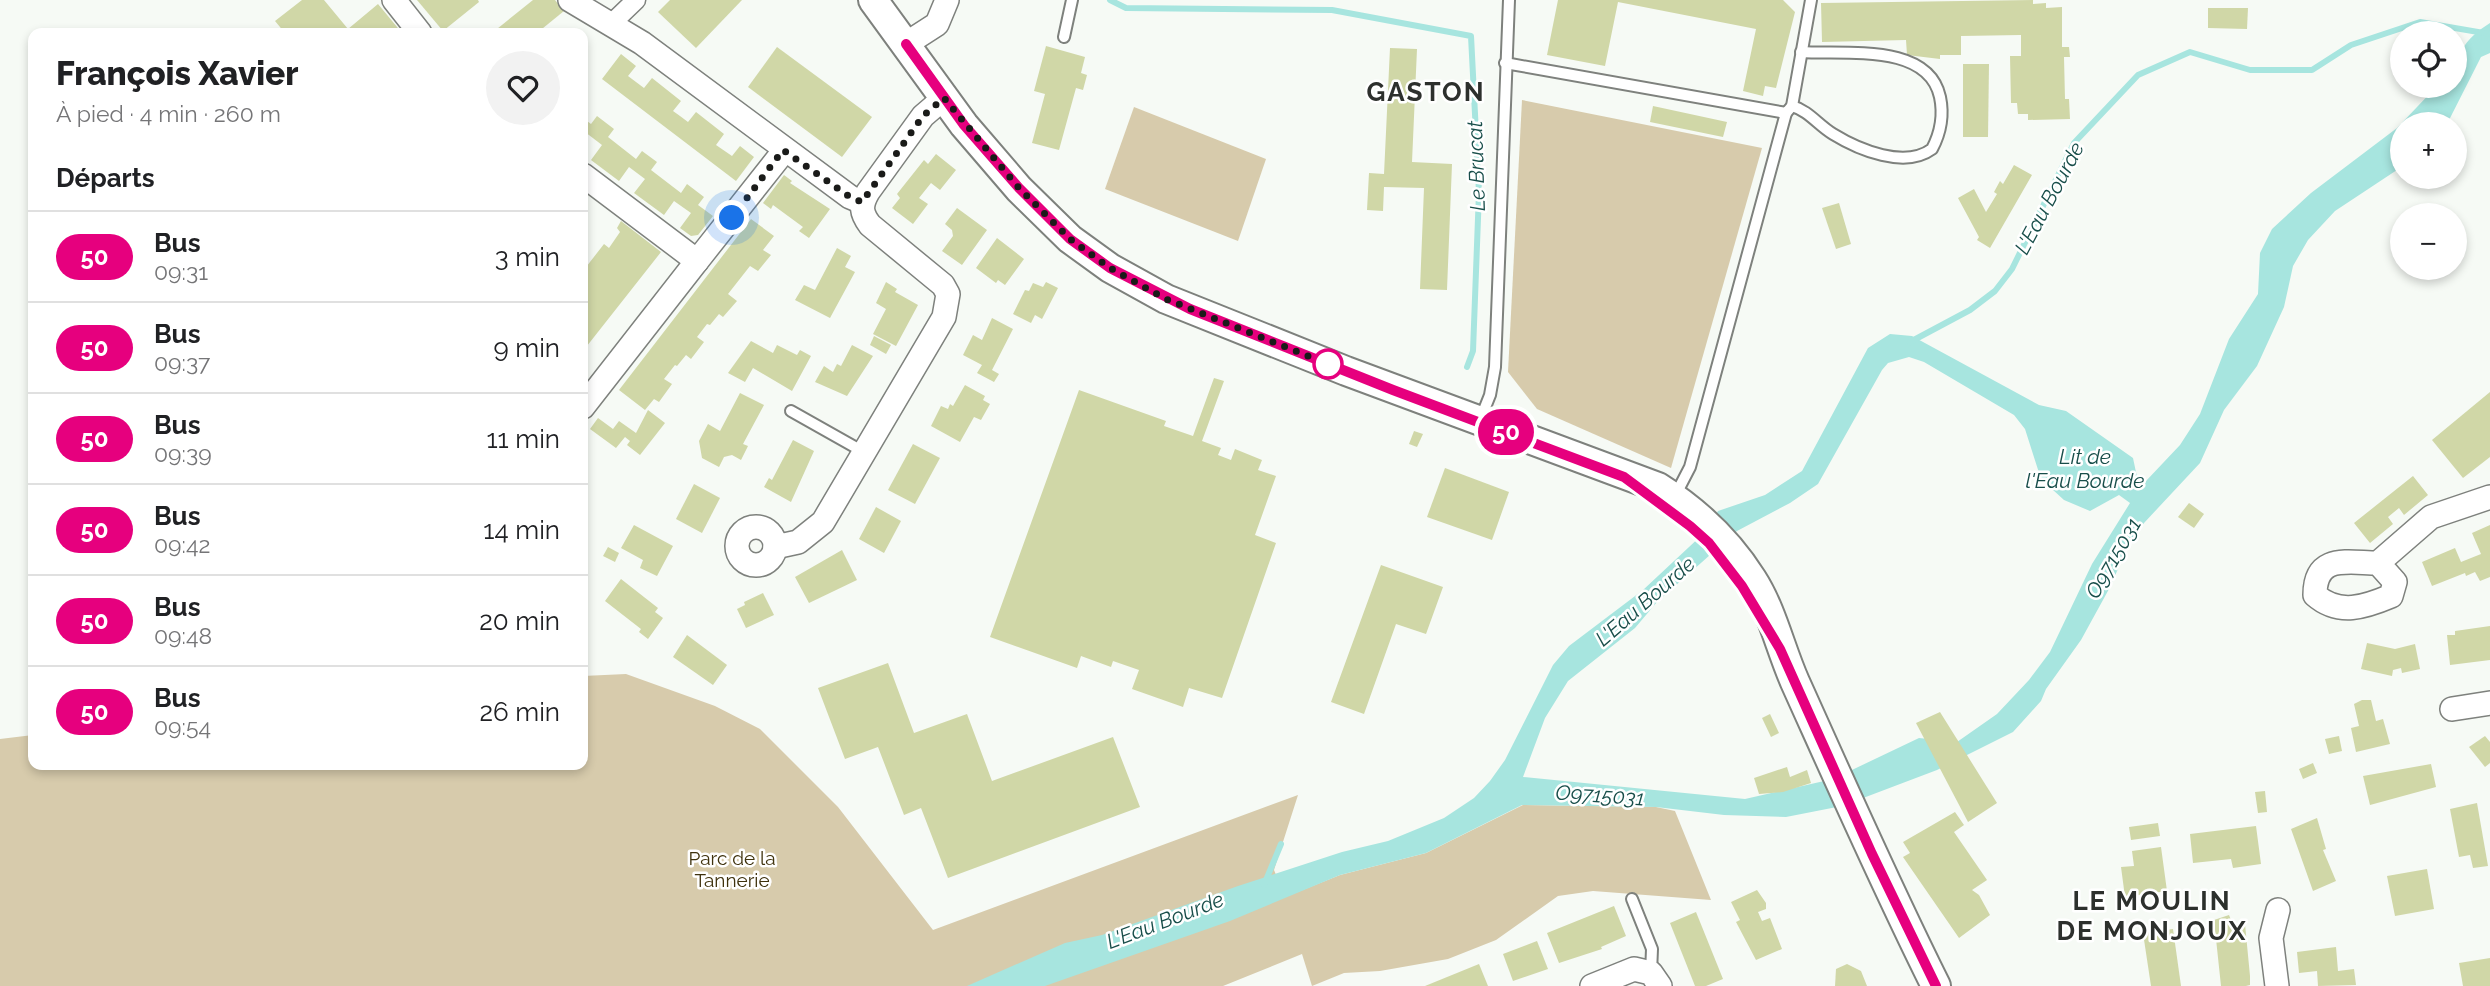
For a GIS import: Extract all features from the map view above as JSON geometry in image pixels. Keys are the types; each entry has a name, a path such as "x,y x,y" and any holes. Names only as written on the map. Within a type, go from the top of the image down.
{"street":[{"path":"394,0 416,28"},
{"path":"570,0 652,50 783,150 850,197 862,202"},
{"path":"610,25 636,0"},
{"path":"873,0 944,98 1019,188 1070,239 1119,273 1166,299 1479,422 1624,477 1658,487 1674,497 1766,603 1780,649 1862,832 1936,986"},
{"path":"906,44 937,24 947,0"},
{"path":"775,547 797,542 823,523 862,451 944,317 948,294 943,285 870,225 862,215 862,202 923,116 944,98"},
{"path":"588,401 783,150"},
{"path":"588,178 697,261"},
{"path":"1624,477 1695,522"},
{"path":"2378,563 2431,517 2490,497"},
{"path":"2452,709 2490,703"},
{"path":"2277,986 2271,938 2278,909"},
{"path":"1592,986 1634,969 1655,980"}],"lane":[{"path":"1063,37 1072,0"},
{"path":"1479,422 1490,395 1495,367 1509,0"},
{"path":"1674,497 1682,488 1690,467 1789,109 1811,0"},
{"path":"1506,63 1804,110 1842,138 1898,158 1913,158 1932,149 1942,123 1941,104 1933,76 1916,64 1877,56 1801,52"},
{"path":"791,411 862,451"},
{"path":"1632,900 1651,948 1655,980"}],"green space":[{"path":"1522,100 1762,148 1671,468 1537,409 1508,372"},
{"path":"1134,107 1266,159 1238,241 1105,189"},
{"name":"Parc de la Tannerie","path":"626,674 715,706 760,729 838,807 933,930 1298,795 1274,870 1285,897 1340,875 1426,853 1523,805 1656,807 1675,811 1711,900 1593,891 1558,896 1496,940 1448,959 1380,971 1344,973 1312,986 1302,954 1223,986 0,986 0,739 28,736 28,770 588,770 588,676"}],"water":[{"name":"Lit de l'Eau Bourde","path":"2490,23 2490,53 2481,57 2467,85 2467,42"},
{"name":"Lit de l'Eau Bourde","path":"2426,98 2460,98 2453,112 2412,112"},
{"name":"Lit de l'Eau Bourde","path":"2390,133 2390,175 2335,211 2308,240 2293,266 2284,307 2257,366 2224,410 2200,463 2144,523 2126,551 2081,640 2046,689 2041,701 2013,732 1937,770 1842,806 1786,817 1724,815 1656,807 1522,805 1426,853 1340,875 1230,921 1045,986 967,986 1065,943 1102,935 1238,886 1342,852 1388,841 1444,818 1474,798 1505,760 1553,665 1569,646 1643,590 1704,533 1718,511 1765,495 1802,471 1868,348 1890,334 1912,336 2039,405 2066,411 2133,458 2137,477 2146,481 2180,445 2200,414 2229,339 2258,294 2260,253 2272,229 2311,193","holes":["1909,357 1924,362 2014,415 2025,429 2041,479 2064,500 2090,511 2119,495 2130,503 2092,564 2050,652 2029,680 1997,714 1957,742 1919,738 1833,779 1745,799 1523,777 1545,718 1568,681 1635,628 1657,602 1737,531 1790,503 1818,484 1888,363"]}],"building":[{"path":"302,0 324,0 347,28 281,28 275,21"},
{"path":"417,0 478,0 479,2 447,28 440,28"},
{"path":"533,0 555,0 564,11 543,28 498,28"},
{"path":"670,0 742,0 696,48 658,12"},
{"path":"1558,0 1783,0 1795,12 1776,88 1765,86 1763,96 1743,91 1756,29 1618,2 1605,66 1547,55"},
{"path":"2033,0 2033,4 2046,3 2046,8 2062,7 2062,47 2069,47 2070,57 2064,57 2065,99 2069,99 2070,119 2028,120 2028,114 2018,114 2017,103 2011,103 2010,56 2021,56 2021,35 1961,36 1961,55 1940,55 1940,59 1907,55 1906,40 1822,42 1821,3"},
{"path":"378,4 398,28 349,28"},
{"path":"2208,8 2248,8 2247,29 2208,28"},
{"path":"1046,46 1085,57 1081,73 1087,75 1083,90 1076,88 1059,150 1032,143 1045,94 1034,91"},
{"path":"777,47 872,117 842,157 748,87"},
{"path":"1390,48 1417,49 1412,162 1452,164 1447,290 1420,289 1424,188 1384,187 1383,211 1367,210 1369,173 1384,174"},
{"path":"621,54 636,66 628,76 644,88 652,78 681,101 673,111 688,122 696,112 724,134 716,145 732,156 740,146 754,157 736,181 602,79"},
{"path":"1963,64 1989,64 1988,137 1963,137"},
{"path":"1653,106 1727,122 1723,137 1650,122"},
{"path":"597,116 614,129 608,137 636,159 642,151 657,162 651,170 681,193 687,184 704,197 698,205 713,216 698,235 691,236 680,228 691,213 674,201 664,215 634,193 645,179 629,167 619,181 591,160 602,145 588,134 588,122 591,124"},
{"path":"936,154 956,170 940,190 931,183 919,198 928,204 913,224 892,208 900,198 897,194 924,160 928,164"},
{"path":"2014,165 2032,175 1990,248 1977,240 1979,237 1958,198 1974,189 1986,212 1997,194 1994,192 2000,181 2003,184"},
{"path":"784,175 792,181 790,183 830,209 809,238 799,231 803,227 773,205 771,209 763,203"},
{"path":"1839,203 1851,244 1836,249 1822,208"},
{"path":"957,208 987,230 962,265 942,251 953,236 952,230 945,224"},
{"path":"751,219 774,236 763,250 771,255 758,271 750,266 728,294 737,301 723,317 719,314 710,325 707,324 697,337 704,342 691,359 686,355 675,365 664,379 672,384 659,402 654,399 645,410 619,390"},
{"path":"621,221 661,252 588,345 588,265 604,244 609,248 620,232 617,228"},
{"path":"997,238 1024,259 1005,285 998,280 996,283 976,268"},
{"path":"837,248 851,256 845,267 855,272 830,318 795,300 804,285 815,290"},
{"path":"886,282 897,289 895,292 918,305 896,346 873,334 886,309 876,303"},
{"path":"1046,282 1058,288 1042,319 1035,315 1031,323 1013,314 1025,290 1029,291 1033,283 1043,287"},
{"path":"992,318 1013,329 992,370 999,374 994,382 977,373 982,365 963,355 973,335 982,340"},
{"path":"874,336 891,345 886,354 870,345"},
{"path":"751,341 773,353 777,345 797,355 800,350 811,356 792,391 753,368 745,382 728,373"},
{"path":"852,345 873,356 847,396 815,382 824,366 833,372 837,364 841,366"},
{"path":"1214,378 1224,381 1202,441 1221,448 1218,455 1231,460 1235,449 1262,460 1258,470 1276,476 1255,535 1276,543 1222,698 1189,688 1183,707 1132,689 1139,670 1113,661 1111,667 1081,656 1077,668 990,637 1079,390 1166,421 1164,426 1193,436"},
{"path":"965,385 985,396 983,400 990,404 981,420 974,417 960,442 931,426 941,406 948,409 950,404 953,406"},
{"path":"2490,392 2490,457 2463,478 2432,440"},
{"path":"740,393 764,405 743,444 748,446 741,460 732,455 724,457 719,467 702,458 699,441 708,424 720,431"},
{"path":"648,410 665,423 640,455 627,445 630,441 625,437 616,448 590,429 598,418 613,429 619,421 636,433"},
{"path":"1414,431 1423,434 1417,447 1409,444"},
{"path":"793,440 814,451 791,502 764,487 769,478 772,480"},
{"path":"913,444 940,458 915,504 888,490"},
{"path":"1445,468 1509,492 1492,540 1427,517"},
{"path":"2413,476 2428,495 2404,515 2399,508 2388,517 2393,524 2370,543 2354,523"},
{"path":"694,484 720,498 702,533 676,519"},
{"path":"2189,503 2204,514 2194,528 2178,517"},
{"path":"876,507 901,521 884,553 859,539"},
{"path":"634,525 673,546 657,576 640,568 643,560 621,548"},
{"path":"2490,525 2490,577 2480,581 2475,572 2466,576 2465,573 2432,586 2422,562 2455,548 2461,562 2481,554 2472,533"},
{"path":"608,547 619,553 615,562 603,556"},
{"path":"842,550 857,580 809,603 795,577"},
{"path":"1381,565 1443,587 1426,634 1396,624 1364,714 1331,702"},
{"path":"621,579 658,608 655,612 663,618 648,639 639,632 641,629 605,601"},
{"path":"763,593 774,615 746,628 737,609 745,605 744,602"},
{"path":"2490,626 2490,660 2450,665 2447,635 2455,635 2455,631"},
{"path":"687,635 727,665 713,685 673,657"},
{"path":"2367,643 2395,649 2415,644 2420,669 2402,673 2401,668 2393,670 2392,676 2361,669"},
{"path":"888,663 914,733 967,714 992,781 1113,737 1140,807 948,878 921,808 904,815 878,747 845,759 818,688"},
{"path":"2371,700 2376,721 2383,719 2390,744 2356,752 2351,728 2359,726 2354,704"},
{"path":"1940,712 1997,803 1968,822 1916,723"},
{"path":"1770,714 1779,733 1771,737 1762,718"},
{"path":"2339,736 2342,751 2329,754 2325,739"},
{"path":"2485,736 2490,742 2490,763 2485,767 2469,747"},
{"path":"2313,763 2317,773 2303,779 2299,769"},
{"path":"2431,764 2436,787 2370,805 2363,776"},
{"path":"1787,767 1790,777 1807,770 1811,783 1783,792 1759,794 1754,778"},
{"path":"2265,791 2267,812 2258,813 2255,792"},
{"path":"2477,803 2488,866 2473,868 2470,855 2459,857 2450,809"},
{"path":"1955,812 1964,825 1954,832 1987,880 1972,890 1979,895 1990,915 1959,938 1903,857 1910,853 1903,842"},
{"path":"2317,818 2326,849 2323,850 2336,881 2313,891 2291,829"},
{"path":"2158,823 2160,836 2131,840 2129,827"},
{"path":"2256,826 2261,864 2233,868 2231,859 2193,863 2190,834"},
{"path":"2161,847 2167,891 2125,897 2121,867 2134,866 2132,851"},
{"path":"2427,869 2434,909 2395,916 2387,876"},
{"path":"1757,890 1766,903 1766,909 1758,912 1762,921 1770,918 1782,949 1756,960 1736,922 1740,920 1731,902"},
{"path":"1614,906 1626,936 1601,947 1602,949 1559,963 1547,933"},
{"path":"1696,912 1723,979 1706,986 1695,986 1670,923"},
{"path":"2229,915 2233,925 2245,924 2250,985 2221,986 2214,920"},
{"path":"2173,929 2181,986 2151,986 2143,933"},
{"path":"1537,941 1548,969 1513,981 1503,954"},
{"path":"2336,947 2338,971 2354,969 2356,985 2318,986 2317,971 2299,973 2297,952"},
{"path":"2490,958 2490,986 2463,986 2459,963"},
{"path":"1479,964 1488,986 1425,986"},
{"path":"1847,964 1861,971 1867,986 1835,986 1836,969"}],"waterway":[{"name":"Le Brucat","path":"1110,0 1126,8 1332,10 1471,36 1479,192 1473,351 1467,367"},
{"name":"L'Eau Bourde","path":"1910,342 1970,310 1995,291 2012,269 2074,143 2138,75 2190,52 2250,70 2312,70 2351,45 2420,22 2490,34"},
{"name":"Le Brucat","path":"1264,885 1281,844"}],"bus line":[{"name":"50","path":"906,44 964,125 994,161 1070,239 1110,268 1190,309 1393,390 1624,477 1709,543 1742,586 1780,649 1872,854 1936,986"}],"district":[{"name":"GASTON","path":"1426,92"},
{"name":"LE MOULIN DE MONJOUX","path":"2152,916"}],"route":[{"path":"732,218 783,150 850,197 862,202 923,116 944,98 1019,188 1070,239 1110,268 1166,299 1328,364"}],"water label":[{"name":"O9715031","path":"2113,558"},
{"name":"O9715031","path":"1600,795"}]}
